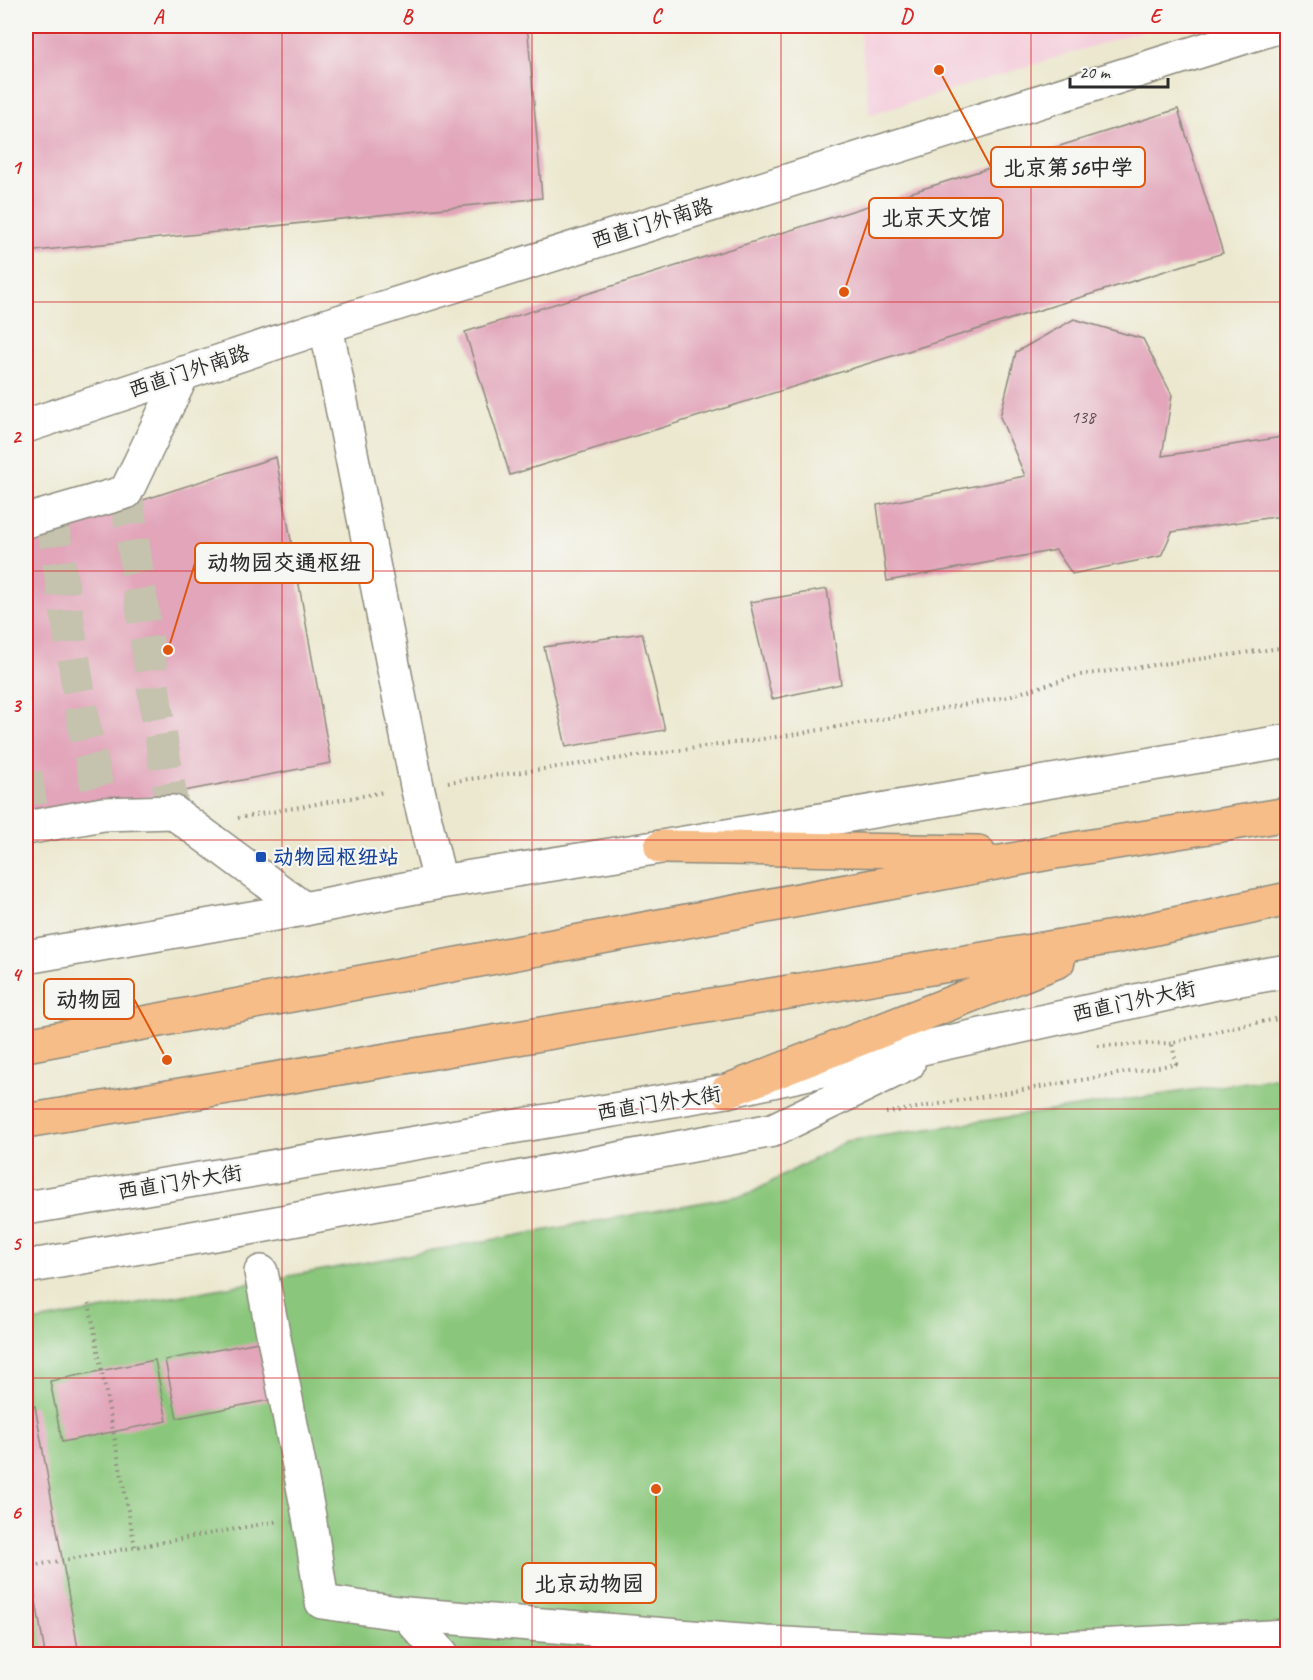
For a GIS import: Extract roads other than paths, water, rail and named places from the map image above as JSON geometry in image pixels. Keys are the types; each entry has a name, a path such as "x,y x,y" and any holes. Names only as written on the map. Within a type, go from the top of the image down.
{"highway":[{"path":"26,1045 1049,853 1287,814"},
{"path":"662,847 1049,853"},
{"path":"26,1122 1120,936 1287,899"},
{"path":"727,1091 1120,936"}],"street":[{"name":"西直门外南路","path":"26,426 326,326 1280,26"},
{"path":"326,326 417,786 440,882"},
{"path":"26,521 126,492 183,373"},
{"path":"26,957 304,909 440,882 662,847 1287,741"},
{"path":"26,828 103,814 173,812 304,909"},
{"name":"西直门外大街","path":"26,1208 727,1091 1217,983 1287,971"},
{"path":"26,1267 255,1227 773,1130 901,1068 946,1043"},
{"path":"261,1272 309,1516 322,1602 406,1614 766,1643 962,1653 1287,1636"},
{"path":"406,1614 442,1654"}],"tunnel":[{"path":"126,492 173,812"},
{"path":"51,513 84,725 103,814"},
{"path":"26,773 34,826"}],"place":[{"name":"北京第56中学","path":"939,70"},
{"name":"北京天文馆","path":"844,292"},
{"name":"动物园交通枢纽","path":"168,650"},
{"name":"动物园枢纽站","path":"261,857"},
{"name":"动物园","path":"167,1060"},
{"name":"北京动物园","path":"656,1489"}]}
